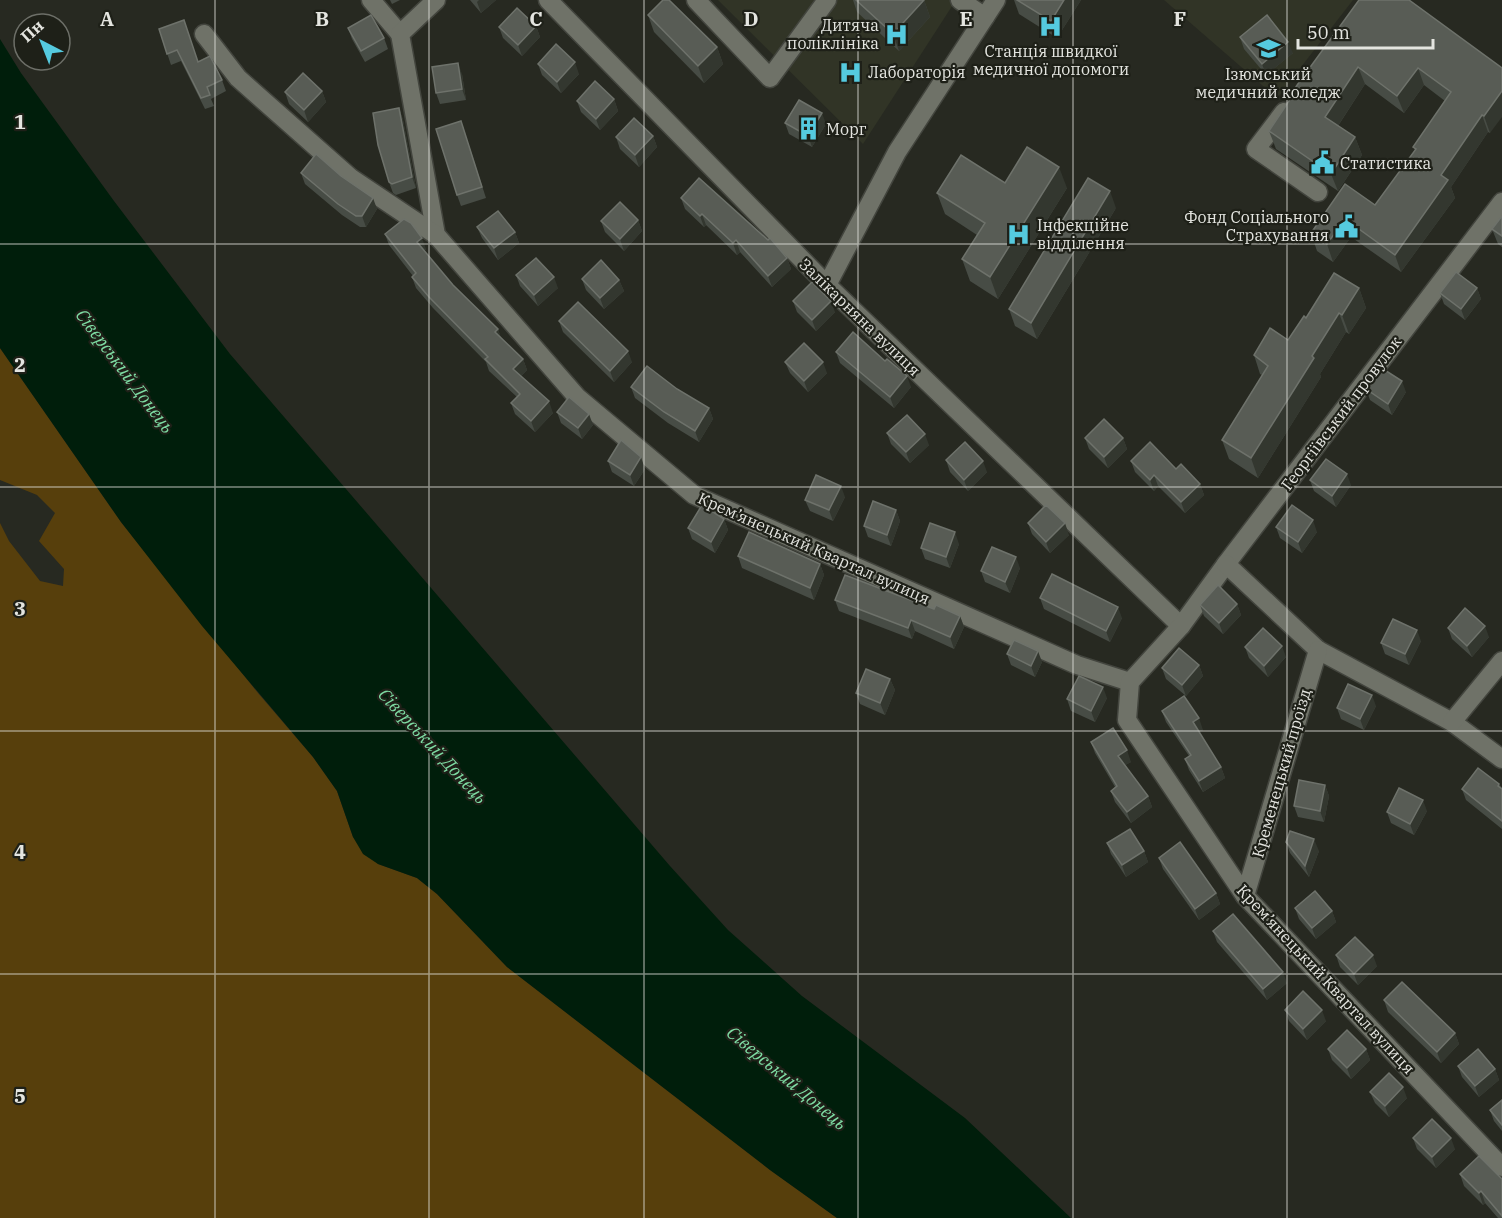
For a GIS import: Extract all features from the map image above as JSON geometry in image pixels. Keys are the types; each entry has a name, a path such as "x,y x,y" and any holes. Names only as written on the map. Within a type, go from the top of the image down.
{"street":[{"path":"371,0 400,34 436,235"},
{"path":"400,34 436,0"},
{"name":"Залікарняна вулиця","path":"548,0 827,285 1181,626"},
{"path":"696,0 770,78 827,0"},
{"path":"960,0 985,17"},
{"path":"827,285 897,152 996,0"},
{"name":"Крем’янецький Квартал вулиця","path":"204,34 238,78 351,178 436,235 578,397 694,495 1077,665 1130,682 1127,720 1245,896 1502,1167"},
{"path":"1297,93 1256,149 1318,192"},
{"name":"Георгіївський провулок","path":"1181,626 1502,202"},
{"path":"1226,564 1318,650 1452,722 1502,759"},
{"path":"1130,682 1181,626"},
{"name":"Кременецький проїзд","path":"1245,896 1318,650"},
{"path":"1452,722 1502,661"}],"shaded area":[{"name":"Лабораторія","path":"718,0 956,0 863,144"},
{"name":"Ізюмський медичний коледж","path":"1164,0 1353,0 1277,98"},
{"path":"0,348 121,522 258,693 313,757 337,791 353,837 378,864 417,878 437,894 507,967 770,1170 837,1218 0,1218 0,523 9,541 40,581 63,586 64,569 39,541 55,513 37,495 0,480"}],"water":[{"name":"Сіверський Донець","path":"0,39 12,58 12,72 20,72 114,201 230,354 670,866 728,930 802,996 965,1118 1071,1218 837,1218 770,1170 507,967 437,894 417,878 378,864 363,854 353,837 337,791 313,757 202,626 121,522 0,348"}],"building":[{"path":"663,0 669,0 717,47 698,66 648,15"},
{"path":"856,0 924,0 893,34"},
{"path":"1017,0 1064,0 1051,21"},
{"path":"1359,0 1409,0 1502,68 1502,91 1484,116 1482,115 1441,175 1448,180 1395,255 1345,219 1327,244 1311,233 1345,184 1375,205 1416,149 1413,147 1451,92 1418,68 1397,96 1358,67 1325,117 1355,137 1331,174 1269,131 1297,89 1295,88"},
{"path":"517,8 536,26 518,45 499,27"},
{"path":"371,15 384,38 361,51 348,28"},
{"path":"1267,15 1288,42 1262,64 1240,37"},
{"path":"184,20 198,62 210,56 222,80 207,87 210,95 201,98 177,50 167,54 159,29"},
{"path":"556,44 575,62 557,82 538,64"},
{"path":"458,63 462,89 436,93 432,67"},
{"path":"303,73 322,91 304,110 285,92"},
{"path":"595,81 614,99 596,119 577,101"},
{"path":"799,100 822,113 808,136 785,123"},
{"path":"399,108 412,177 392,184 389,182 378,145 373,113"},
{"path":"634,118 653,136 635,155 616,137"},
{"path":"461,121 482,187 457,195 436,129"},
{"path":"1027,147 1059,167 990,277 962,259 985,223 937,193 961,155 1005,183"},
{"path":"316,154 341,176 373,198 362,216 356,216 338,204 301,173"},
{"path":"699,178 768,240 770,238 787,258 768,276 736,240 733,243 681,198"},
{"path":"1088,178 1110,191 1031,323 1009,309"},
{"path":"620,202 638,220 620,239 601,221"},
{"path":"498,211 515,232 494,248 477,227"},
{"path":"1502,216 1502,236 1492,229"},
{"path":"404,219 411,223 422,238 417,242 453,285 498,329 495,332 523,359 513,369 549,401 531,421 511,403 520,394 485,359 488,357 412,277 416,273 385,234"},
{"path":"536,258 554,277 534,295 516,275"},
{"path":"601,260 619,280 600,298 582,279"},
{"path":"1456,272 1477,288 1461,309 1440,293"},
{"path":"1334,273 1359,288 1342,315 1339,313 1312,356 1314,358 1251,458 1222,440 1268,366 1254,355 1270,328 1288,340 1304,316 1306,318"},
{"path":"812,282 831,301 812,320 793,301"},
{"path":"578,302 628,351 610,371 559,321"},
{"path":"853,332 885,361 887,359 907,376 890,397 836,352"},
{"path":"804,343 823,362 804,381 785,362"},
{"path":"647,366 677,389 709,408 695,431 664,412 631,387"},
{"path":"1380,367 1402,381 1388,404 1366,389"},
{"path":"569,397 589,414 578,428 557,412"},
{"path":"907,415 925,434 906,452 887,433"},
{"path":"1104,419 1123,438 1104,457 1085,438"},
{"path":"621,440 641,457 630,475 608,461"},
{"path":"965,442 983,461 964,480 946,460"},
{"path":"1150,442 1176,469 1181,464 1200,484 1181,502 1154,475 1150,480 1131,461"},
{"path":"1326,459 1347,474 1332,496 1310,480"},
{"path":"816,475 841,486 829,510 805,500"},
{"path":"873,501 896,510 887,535 864,526"},
{"path":"702,505 724,519 711,542 688,528"},
{"path":"1046,505 1065,523 1046,542 1028,523"},
{"path":"1292,505 1313,520 1298,542 1276,527"},
{"path":"930,523 955,532 946,557 921,548"},
{"path":"749,532 820,564 810,588 738,556"},
{"path":"992,547 1016,557 1005,582 981,571"},
{"path":"1052,574 1118,607 1106,631 1040,598"},
{"path":"845,575 934,609 936,605 960,616 950,637 911,620 908,628 835,600"},
{"path":"1218,585 1237,604 1219,623 1200,605"},
{"path":"1465,608 1485,626 1467,646 1448,628"},
{"path":"1393,619 1417,630 1405,654 1381,643"},
{"path":"1263,628 1282,646 1264,666 1245,647"},
{"path":"1014,640 1038,651 1031,666 1007,654"},
{"path":"1179,648 1199,665 1182,685 1162,668"},
{"path":"866,669 890,679 880,703 856,693"},
{"path":"1079,676 1103,687 1091,711 1067,699"},
{"path":"1348,684 1372,695 1360,719 1337,708"},
{"path":"1184,696 1199,718 1193,722 1221,767 1199,781 1185,759 1191,755 1162,711"},
{"path":"1113,728 1127,750 1118,756 1148,796 1127,812 1111,791 1117,786 1091,742"},
{"path":"1478,768 1502,789 1502,821 1462,789"},
{"path":"1299,780 1325,785 1320,811 1294,806"},
{"path":"1399,788 1423,800 1410,824 1387,812"},
{"path":"1130,829 1144,851 1122,865 1107,843"},
{"path":"1290,831 1314,839 1305,866 1286,842"},
{"path":"1180,842 1216,893 1195,909 1159,858"},
{"path":"1315,891 1332,911 1312,928 1295,908"},
{"path":"1233,914 1283,972 1263,989 1213,931"},
{"path":"1355,937 1373,955 1354,974 1336,955"},
{"path":"1402,982 1455,1033 1437,1052 1384,1000"},
{"path":"1303,991 1322,1010 1303,1029 1285,1010"},
{"path":"1347,1030 1366,1049 1347,1068 1328,1049"},
{"path":"1478,1049 1495,1069 1475,1086 1458,1066"},
{"path":"1389,1073 1403,1087 1385,1106 1370,1092"},
{"path":"1502,1100 1502,1125 1490,1110"},
{"path":"1432,1119 1451,1138 1432,1157 1413,1138"},
{"path":"1479,1156 1502,1179 1502,1216 1481,1191 1479,1193 1460,1174"}],"place":[{"name":"Станція швидкої медичної допомоги","path":"1051,26"},
{"name":"Дитяча поліклініка","path":"897,34"},
{"name":"Ізюмський медичний коледж","path":"1268,49"},
{"name":"Лабораторія","path":"850,72"},
{"name":"Морг","path":"808,129"},
{"name":"Статистика","path":"1322,163"},
{"name":"Фонд Соцiального Страхування","path":"1347,226"},
{"name":"Інфекційне відділення","path":"1019,234"}]}
